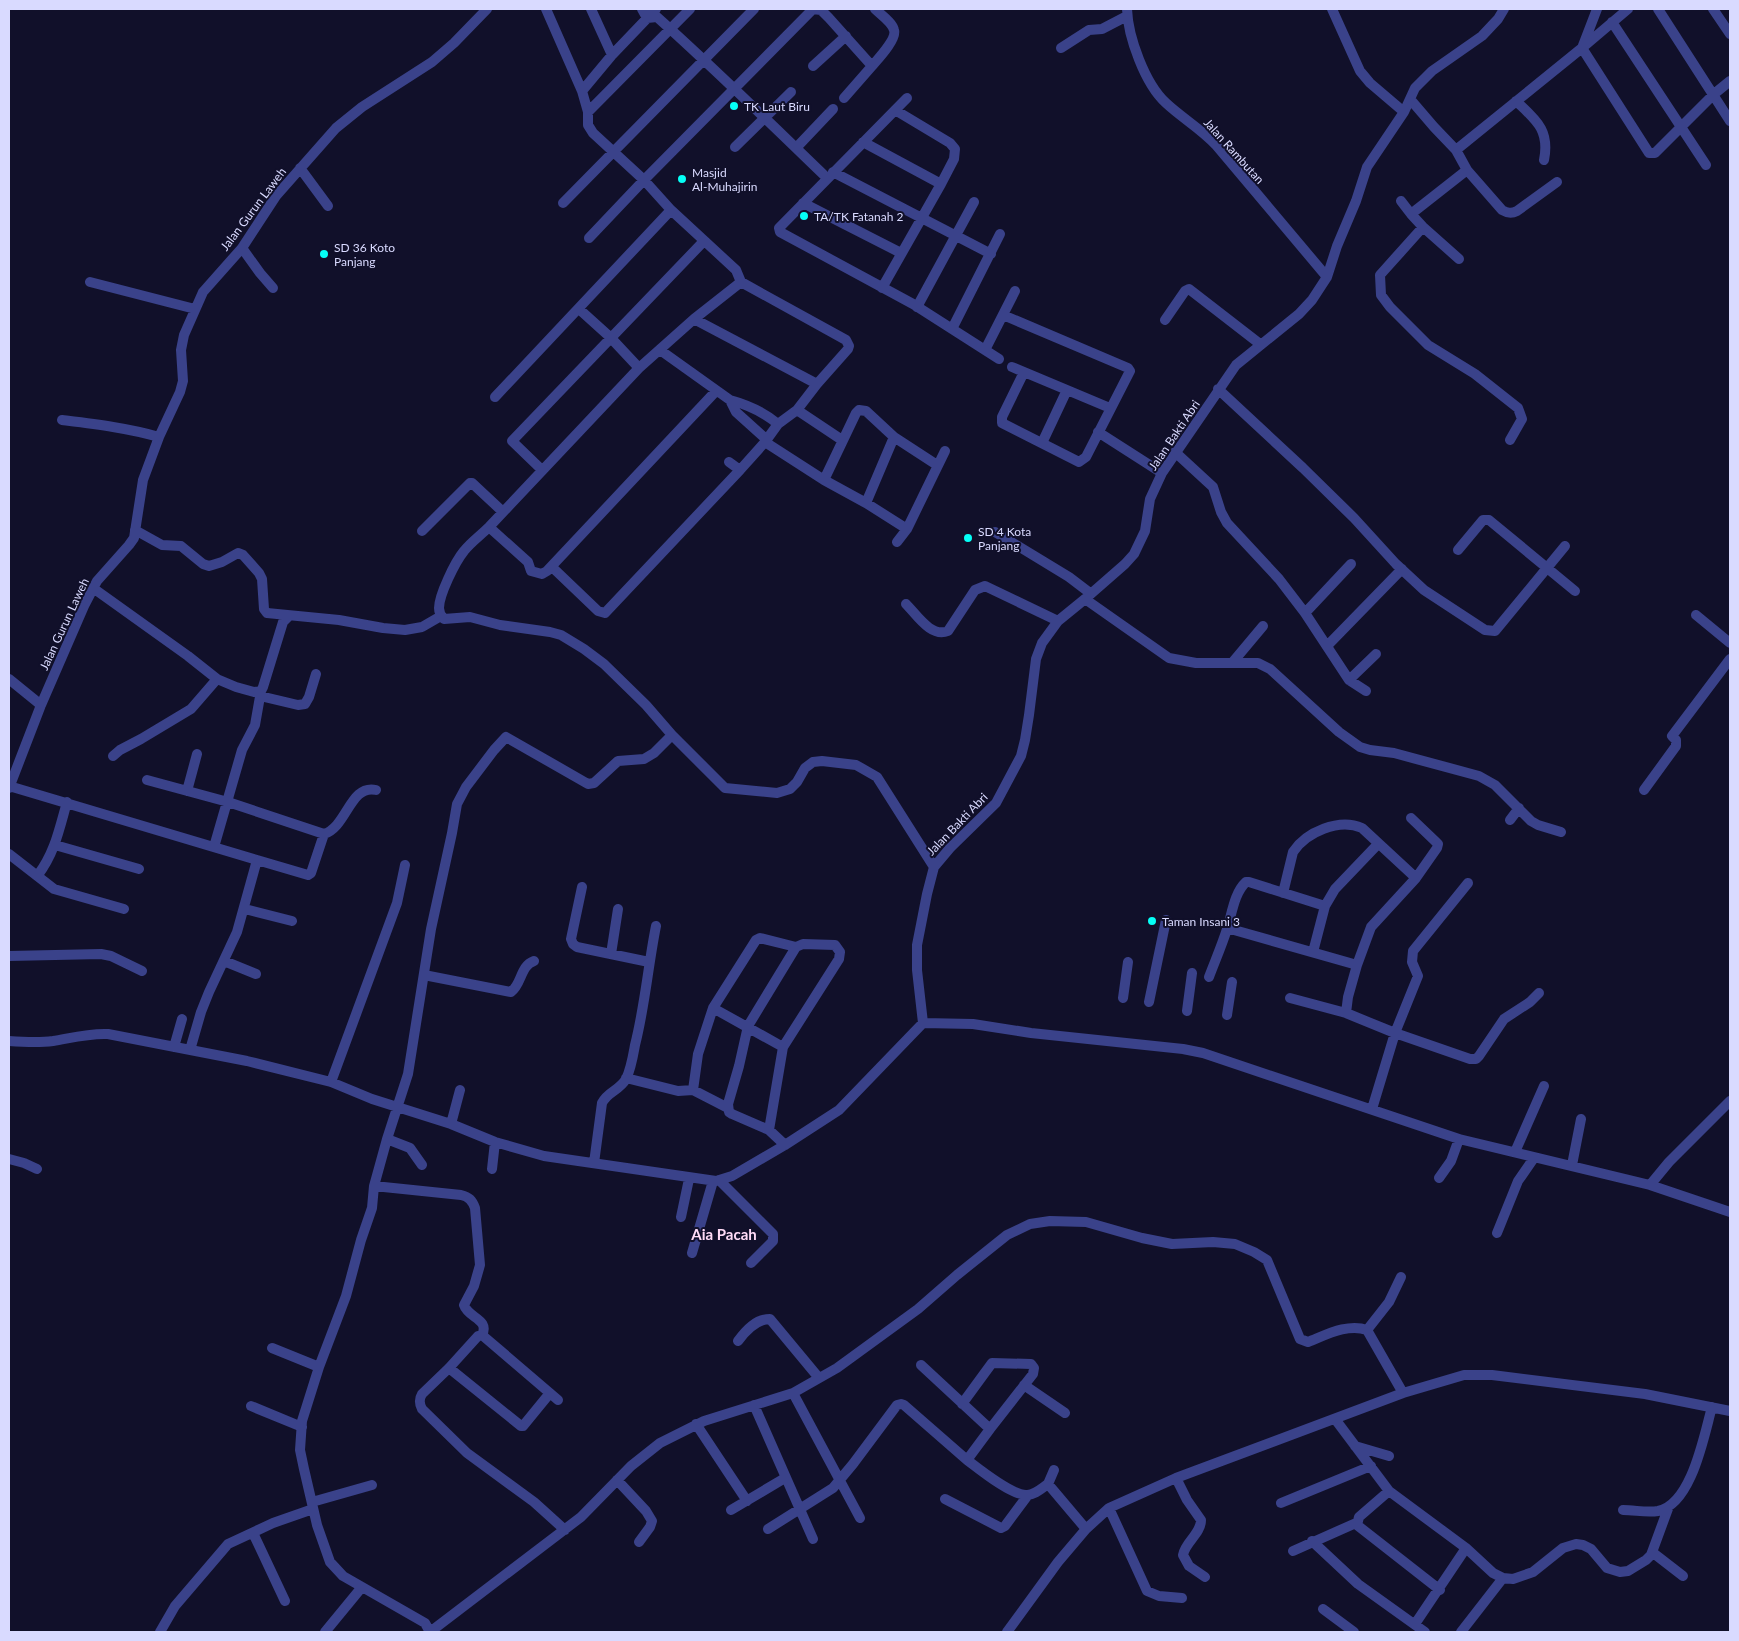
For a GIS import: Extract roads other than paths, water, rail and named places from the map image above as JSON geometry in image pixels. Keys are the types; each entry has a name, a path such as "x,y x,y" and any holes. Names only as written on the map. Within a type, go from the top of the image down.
{"street":[{"name":"Jalan Gurun Laweh","path":"9,787 41,705 93,588 104,571 134,538 143,480 180,392 183,381 181,350 184,336 203,292 242,248 276,196 336,128 362,107 432,62 454,43 487,9"},
{"path":"546,9 582,91 588,112 588,125 593,133 644,180 671,210 736,270 741,282 846,340 849,346 797,410 778,424 740,470 605,613 598,611 552,567"},
{"path":"591,9 612,55"},
{"path":"582,91 644,14 656,9"},
{"path":"588,112 690,9"},
{"path":"563,203 754,9"},
{"path":"589,238 813,9 821,10 872,66"},
{"path":"844,98 892,41 895,33 892,26 875,9"},
{"path":"1332,9 1360,71 1370,83 1404,112"},
{"name":"Jalan Bakti Abri","path":"923,1023 917,970 918,945 934,867 950,848 996,803 1021,756 1025,740 1036,659 1042,643 1058,621 1125,564 1140,545 1145,531 1150,499 1162,472 1236,365 1298,314 1312,300 1327,277 1367,167 1404,112 1415,88 1422,80 1482,36 1498,19 1504,9"},
{"path":"1582,48 1597,9"},
{"path":"1456,150 1628,9"},
{"path":"1658,9 1730,121"},
{"path":"1713,9 1730,34"},
{"path":"1061,48 1089,30 1102,29 1127,13"},
{"name":"Jalan Rambutan","path":"1127,13 1132,40 1153,88 1165,102 1201,130 1216,145 1327,277"},
{"path":"644,14 657,17 705,60 796,148 830,175 991,254"},
{"path":"1612,22 1706,165"},
{"path":"813,66 846,36"},
{"path":"1582,48 1648,153 1656,153 1714,94 1730,81"},
{"path":"735,146 791,92"},
{"path":"907,98 779,228 780,232 917,307 999,358"},
{"path":"1410,99 1456,150 1467,170 1502,210 1512,214 1557,182"},
{"path":"1516,101 1532,117 1544,134 1546,146 1544,160"},
{"path":"796,148 833,109"},
{"path":"882,288 954,159 954,146 894,110"},
{"path":"864,142 941,184"},
{"path":"300,168 328,206"},
{"path":"1411,214 1467,170"},
{"path":"1401,201 1422,228 1459,259"},
{"path":"917,307 974,202"},
{"path":"803,203 900,253"},
{"path":"495,398 671,210"},
{"path":"1422,228 1380,275 1381,295 1390,307 1428,345 1475,374 1518,408 1522,415 1521,423 1510,440"},
{"path":"952,329 1000,234"},
{"path":"542,470 512,441 704,241"},
{"path":"242,248 273,288"},
{"path":"90,282 195,309"},
{"path":"741,282 694,319 639,368 465,550 454,566 442,595 439,608 441,616 444,619 470,617 500,625 538,629 561,635 604,664 725,788 777,794 790,789 797,782 805,768 813,762 822,761 856,765 877,777 934,867"},
{"path":"1164,320 1185,291 1189,289 1260,344"},
{"path":"985,350 1015,291"},
{"path":"579,309 610,337 639,368"},
{"path":"1003,315 1128,368 1130,371 1086,457 1079,462 1002,423 1001,420 1024,372"},
{"path":"694,319 817,384"},
{"path":"660,350 730,400 760,411 778,424"},
{"path":"1012,367 1110,408"},
{"path":"1218,389 1310,474 1424,590 1485,630 1495,631 1564,546"},
{"path":"1042,443 1067,390"},
{"path":"490,526 528,562 531,571 542,574 552,567 716,391"},
{"path":"730,400 736,412 765,441 824,480 907,528"},
{"path":"797,410 842,440"},
{"path":"824,480 856,413 863,410 894,438 937,465"},
{"path":"62,420 115,427 160,437"},
{"path":"1098,432 1162,472"},
{"path":"866,503 894,438"},
{"path":"897,542 907,528 945,451"},
{"path":"1175,452 1212,487 1227,524 1279,578 1305,613 1349,680 1366,691"},
{"path":"729,462 740,470"},
{"path":"422,531 471,482 503,512"},
{"path":"1458,550 1483,520 1489,520 1575,591"},
{"path":"135,530 162,545 181,546 203,564 209,566 238,554 243,555 260,572 262,598 265,611 268,613 339,620 405,630 422,627 441,616"},
{"path":"994,532 1069,577 1087,596 1169,658 1196,663 1258,663 1270,669 1339,732 1360,747 1394,753 1480,776 1495,785 1531,821 1561,832"},
{"path":"1305,613 1351,564"},
{"path":"1327,646 1402,569"},
{"path":"906,604 933,631 943,633 948,631 975,590 985,586 1058,621"},
{"path":"93,588 217,679 236,687 298,705 305,704 316,674"},
{"path":"1696,615 1730,642"},
{"path":"214,847 242,750 255,725 260,694 283,622 289,616"},
{"path":"1232,663 1263,626"},
{"path":"1349,680 1376,654"},
{"path":"1644,790 1676,746 1676,740 1672,736 1730,659"},
{"path":"9,679 41,705"},
{"path":"113,756 124,747 141,740 191,709 217,679"},
{"path":"672,735 654,753 644,759 618,761 594,783 588,784 508,737 504,738 466,787 456,804 445,868 431,929 408,1074 387,1139 374,1186 372,1208 346,1296 319,1367 302,1427 300,1450 323,1546 330,1562 343,1576 425,1622 430,1632 581,1517 630,1466 660,1443 696,1424 728,1412 793,1393 837,1368 918,1309 950,1280 1007,1235 1030,1224 1050,1221 1086,1222 1142,1238 1172,1244 1213,1242 1235,1244 1254,1252 1267,1260 1300,1339 1308,1342 1332,1332 1357,1326 1367,1330 1403,1393"},
{"path":"187,791 197,754"},
{"path":"147,780 228,802 324,834"},
{"path":"9,787 67,802 308,875 311,874 324,834 334,827 362,790 370,788 376,790"},
{"path":"38,875 50,858 67,802"},
{"path":"1510,820 1519,808"},
{"path":"1346,1013 1357,965 1371,927 1416,878 1438,844 1411,818"},
{"path":"1283,893 1296,847 1314,833 1330,827 1356,825 1362,828 1416,878"},
{"path":"1312,952 1325,906 1335,889 1378,844"},
{"path":"55,845 139,869"},
{"path":"9,854 38,875 47,885 60,891 124,909"},
{"path":"190,1050 201,1012 237,932 245,909 257,860"},
{"path":"331,1082 397,902 405,865"},
{"path":"1209,977 1232,911 1242,886 1246,882 1325,906"},
{"path":"1372,1109 1395,1033 1418,976 1412,962 1413,951 1468,883"},
{"path":"582,887 571,942 577,947 649,962"},
{"path":"245,909 292,921"},
{"path":"611,954 618,909"},
{"path":"1149,1002 1166,920"},
{"path":"594,1163 602,1103 606,1096 618,1088 626,1078 642,1017 656,926"},
{"path":"1227,928 1357,965"},
{"path":"693,1090 698,1054 713,1008 756,940 760,938 796,946 803,944 835,944 840,952 839,959 783,1046 769,1130"},
{"path":"728,1108 748,1026 796,946"},
{"path":"9,956 101,954 111,956 142,971"},
{"path":"224,962 256,974"},
{"path":"424,976 511,992 517,987 527,965 534,962"},
{"path":"1123,998 1128,962"},
{"path":"1187,1010 1192,973"},
{"path":"1227,1015 1232,982"},
{"path":"1290,998 1346,1013 1470,1060 1476,1059 1504,1019 1539,994"},
{"path":"713,1008 783,1046"},
{"path":"174,1047 182,1018"},
{"path":"9,1041 53,1041 96,1034 108,1034 247,1060 331,1082 372,1099 451,1124 495,1142 544,1156 689,1179 716,1181 732,1176 839,1110 923,1023 973,1024 1031,1033 1183,1049 1203,1053 1459,1139 1650,1185 1730,1212"},
{"path":"626,1078 678,1091 693,1090 728,1108 732,1114 769,1130 785,1145"},
{"path":"1515,1152 1544,1086"},
{"path":"451,1124 460,1090"},
{"path":"1650,1185 1669,1162 1730,1101"},
{"path":"1572,1165 1581,1118"},
{"path":"387,1139 410,1148 422,1165"},
{"path":"1439,1178 1451,1161 1459,1139"},
{"path":"492,1169 495,1142"},
{"path":"1497,1233 1518,1181 1534,1158"},
{"path":"9,1159 37,1168"},
{"path":"681,1217 689,1179"},
{"path":"692,1252 716,1181"},
{"path":"716,1181 773,1234 773,1241 751,1263"},
{"path":"374,1186 461,1195 469,1197 472,1201 476,1208 480,1265 474,1286 464,1305 466,1310 483,1325 484,1332 482,1336"},
{"path":"1367,1330 1389,1302 1401,1277"},
{"path":"738,1341 747,1328 763,1319 770,1319 819,1378"},
{"path":"482,1336 478,1336 422,1394 419,1398 422,1409 467,1453 534,1502 564,1530"},
{"path":"482,1336 558,1400"},
{"path":"272,1348 319,1367"},
{"path":"962,1404 992,1362 1030,1364 1034,1368 1033,1374 967,1460"},
{"path":"921,1365 990,1429"},
{"path":"449,1368 521,1426 523,1426 550,1393"},
{"path":"1008,1632 1058,1562 1086,1529 1109,1508 1176,1478 1403,1393 1464,1376 1492,1375 1645,1394 1730,1411"},
{"path":"1024,1385 1065,1413"},
{"path":"793,1393 860,1518"},
{"path":"768,1530 833,1488 897,1405 901,1404 967,1460 1000,1484 1023,1495 1035,1493 1048,1484 1054,1470"},
{"path":"754,1405 785,1478 814,1539"},
{"path":"251,1406 302,1427"},
{"path":"1623,1510 1660,1510 1678,1498 1690,1480 1712,1407"},
{"path":"1334,1419 1389,1492 1466,1548 1493,1573 1503,1578 1513,1579 1534,1572 1563,1548 1576,1544 1591,1549 1607,1568 1620,1572 1628,1571 1646,1560 1652,1552 1668,1506"},
{"path":"696,1424 746,1501"},
{"path":"1355,1446 1389,1456"},
{"path":"1281,1503 1371,1466"},
{"path":"731,1510 785,1478"},
{"path":"1176,1478 1186,1500 1201,1520 1200,1528 1184,1549 1183,1555 1189,1566 1204,1576"},
{"path":"617,1480 646,1511 652,1522 639,1542"},
{"path":"1048,1484 1086,1529"},
{"path":"160,1632 175,1606 228,1544 312,1506 372,1485"},
{"path":"1293,1550 1356,1522 1359,1517 1389,1492"},
{"path":"945,1499 1001,1528 1005,1526 1028,1495"},
{"path":"1109,1508 1147,1591 1159,1596 1182,1598"},
{"path":"1356,1522 1358,1528 1440,1590"},
{"path":"253,1533 285,1601"},
{"path":"1312,1541 1358,1584 1425,1632"},
{"path":"1415,1624 1440,1590 1466,1548"},
{"path":"1652,1552 1682,1576"},
{"path":"1461,1632 1503,1578"},
{"path":"325,1632 362,1587"},
{"path":"1323,1609 1354,1632"}],"place":[{"name":"TK Laut Biru","path":"734,106"},
{"name":"Masjid Al-Muhajirin","path":"682,179"},
{"name":"TA/TK Fatanah 2","path":"804,216"},
{"name":"SD 36 Koto Panjang","path":"324,254"},
{"name":"SD 4 Kota Panjang","path":"968,538"},
{"name":"Taman Insani 3","path":"1152,921"}],"district":[{"name":"Aia Pacah","path":"724,1234"}]}
